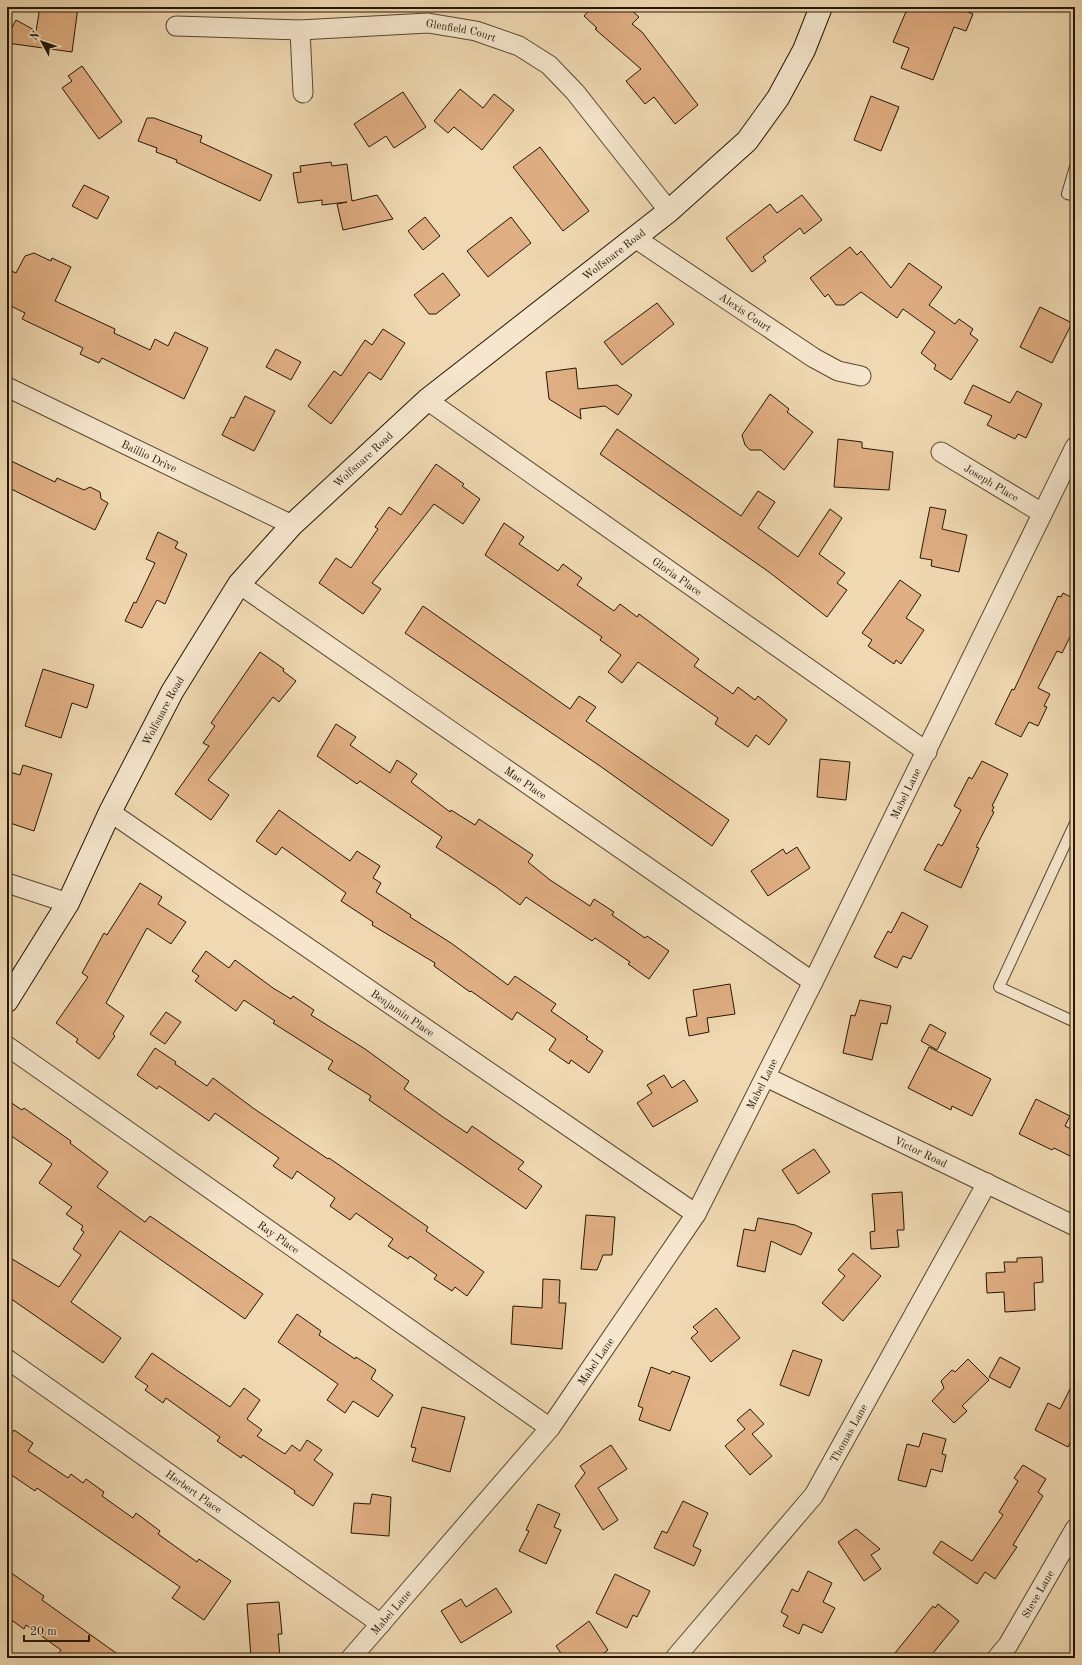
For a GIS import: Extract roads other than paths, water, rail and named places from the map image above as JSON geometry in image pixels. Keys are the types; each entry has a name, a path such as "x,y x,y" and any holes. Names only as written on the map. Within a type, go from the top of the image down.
{"street":[{"name":"Wolfsnare Road","path":"7,1001 68,904 110,812 172,692 239,584 292,525 427,400 669,211 747,141 778,98 804,50 821,7"},
{"name":"Glenfield Court","path":"176,26 300,30 428,23 476,31 519,46 549,65 575,92 669,211"},
{"path":"300,30 303,93"},
{"name":"Alexis Court","path":"635,238 814,358 838,371 861,376"},
{"name":"Baillio Drive","path":"7,387 292,525"},
{"name":"Gloria Place","path":"427,400 927,752"},
{"name":"Mabel Lane","path":"351,1658 550,1428 696,1214 766,1077 927,752 1075,447"},
{"name":"Joseph Place","path":"941,452 1042,513"},
{"name":"Mae Place","path":"239,584 813,982"},
{"name":"Benjamin Place","path":"110,812 696,1214"},
{"path":"7,883 68,904"},
{"name":"Ray Place","path":"7,1046 550,1428"},
{"name":"Victor Road","path":"766,1077 1075,1226"},
{"name":"Thomas Lane","path":"675,1658 814,1495 987,1183"},
{"name":"Herbert Place","path":"7,1359 381,1624"},
{"name":"Steve Lane","path":"997,1658 1008,1645 1075,1529"}],"lane":[{"path":"1075,167 1067,194 1075,196"},
{"path":"1075,823 999,988 1075,1022"}]}
